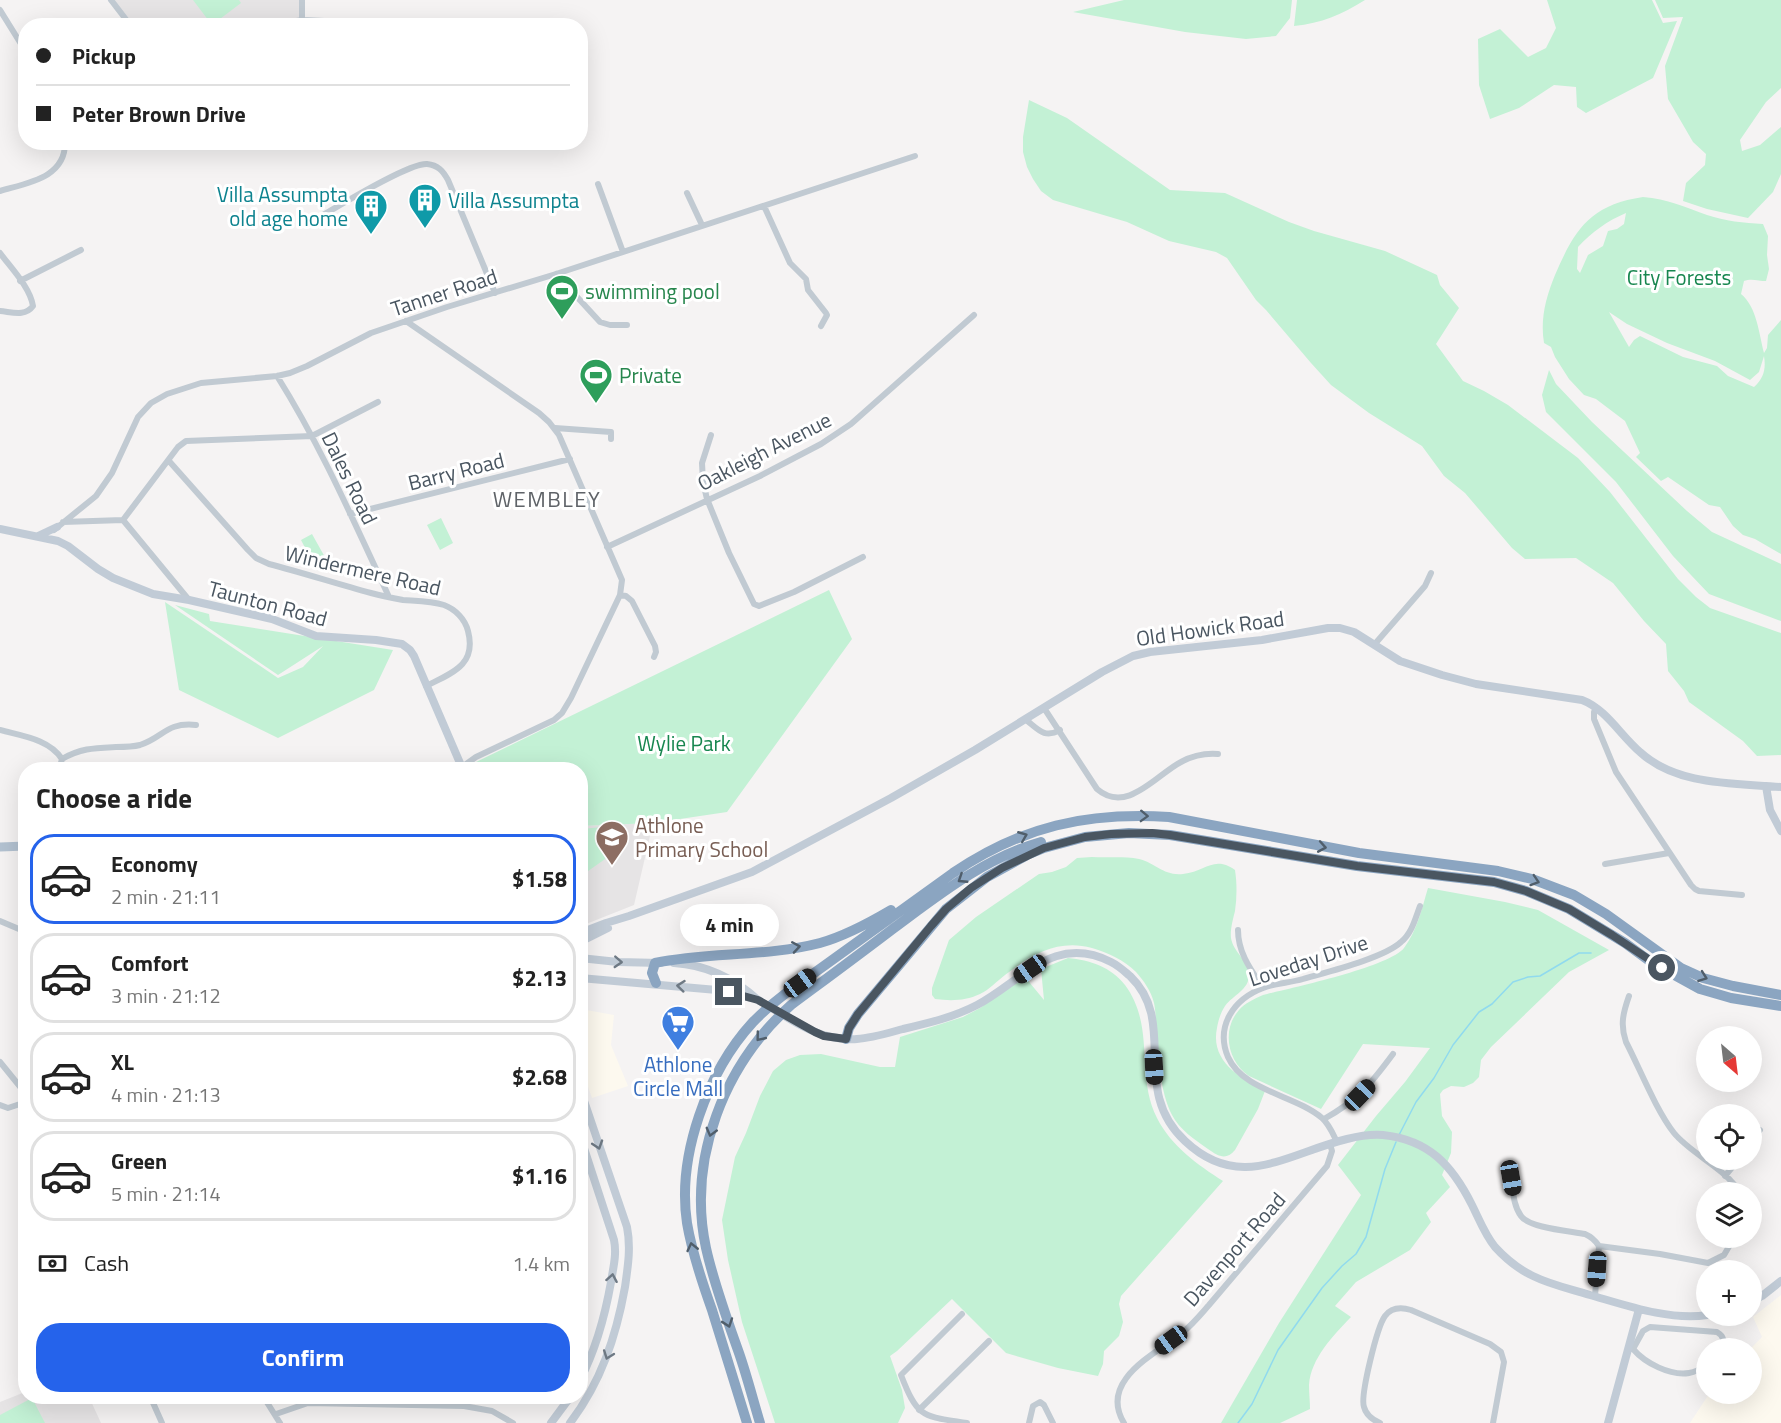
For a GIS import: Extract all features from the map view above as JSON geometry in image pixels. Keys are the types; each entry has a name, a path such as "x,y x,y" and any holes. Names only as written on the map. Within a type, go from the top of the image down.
{"highway":[{"path":"656,983 652,973 655,963 820,943 853,930 874,920 986,852 1044,828 1086,819 1141,815 1169,817 1291,854 1357,866 1494,882 1526,891 1569,909 1625,943 1651,962 1700,989 1731,998 1777,1006"},
{"path":"760,1423 705,1247 702,1225 701,1200 706,1152 720,1105 743,1060 774,1020 944,891 991,862 1014,851 1037,843 1080,836 1152,833 1498,871 1532,879 1574,896 1606,914 1681,968 1703,978 1781,995"},
{"path":"846,1039 849,1028 858,1014 931,926 959,898 987,877 1028,855 1080,836"},
{"path":"747,1423 696,1265 687,1221 685,1195 688,1167 695,1128 702,1106 724,1060 755,1021 782,997 953,873"}],"main road":[{"path":"0,847 18,846"}],"street":[{"path":"111,0 125,18"},
{"path":"302,0 302,18"},
{"path":"0,10 18,39"},
{"path":"0,190 52,172 62,161 65,150"},
{"name":"Tanner Road","path":"51,539 60,525 88,503 104,486 138,417 151,403 177,390 201,383 276,376 307,366 363,336 406,321 915,156"},
{"path":"323,215 402,171 421,164 435,166 448,180 495,292"},
{"path":"598,184 623,252"},
{"path":"687,193 702,225"},
{"path":"764,206 790,263 806,279 808,290 827,315 821,326"},
{"path":"20,281 81,249"},
{"path":"0,253 31,298 33,306 25,314 0,311"},
{"path":"556,274 600,322 610,325 627,325"},
{"name":"Oakleigh Avenue","path":"607,547 795,458 841,431 974,315"},
{"path":"406,321 539,414 555,428 622,580 620,595 562,713 554,720 471,762"},
{"name":"Dales Road","path":"276,376 312,436 389,597"},
{"path":"38,536 60,525 123,520 178,447 188,440 312,436 378,402"},
{"path":"555,428 611,432 611,439"},
{"path":"711,435 703,454 702,463 707,499 729,553 751,600 756,605 794,592 863,557"},
{"name":"Barry Road","path":"350,514 570,459"},
{"name":"Windermere Road","path":"169,461 256,558 269,564 389,597 441,604 455,611 467,627 471,646 469,656 459,668 426,686"},
{"path":"123,520 189,600"},
{"name":"Taunton Road","path":"0,529 51,539 68,546 98,569 125,584 153,594 272,619 316,636 402,644 414,656 459,762"},
{"path":"1374,645 1425,586 1431,573"},
{"path":"620,595 630,599 636,608 655,646 654,657"},
{"name":"Old Howick Road","path":"588,930 726,882 773,862 891,798 1132,656 1262,640 1334,627 1354,632 1400,661 1442,675 1476,684 1582,700 1596,707 1642,755 1663,768 1687,777 1781,787"},
{"path":"1596,707 1594,719 1611,763 1624,786 1695,889 1742,895"},
{"path":"1044,708 1101,793 1118,797 1131,796 1182,761 1208,753 1218,754"},
{"path":"1025,719 1046,734 1051,735 1060,730"},
{"path":"61,762 62,759 84,749 135,746 149,741 176,725 196,725"},
{"path":"0,730 43,742 57,751 62,759"},
{"path":"1766,786 1770,810 1781,831"},
{"path":"1605,864 1669,853"},
{"name":"Loveday Drive","path":"1333,1143 1324,1119 1305,1106 1244,1077 1235,1068 1229,1059 1224,1041 1228,1017 1239,1002 1263,988 1300,980 1385,953 1407,936 1413,927 1420,906"},
{"name":"Old Howick Road","path":"588,938 629,916"},
{"path":"0,921 18,929"},
{"path":"1238,930 1243,956 1263,988"},
{"path":"588,959 687,964 709,969 738,985 758,1000 824,1036 856,1040 952,1016 979,1004 1051,957 1072,953 1108,960 1120,967 1143,991 1150,1004 1158,1097 1167,1120 1184,1141 1202,1153 1222,1163 1251,1168 1276,1163 1358,1136 1379,1134 1393,1136 1434,1153 1444,1162 1458,1180 1493,1245 1515,1265 1532,1276 1639,1309 1696,1315"},
{"path":"588,979 717,990 758,1000"},
{"path":"1629,996 1623,1011 1623,1033 1660,1110 1680,1139 1732,1182"},
{"path":"1324,1119 1347,1106 1360,1095 1393,1054"},
{"path":"0,1062 18,1084"},
{"path":"0,1105 8,1108 18,1105"},
{"path":"588,1113 629,1236 629,1259 619,1321 604,1366 588,1396"},
{"name":"Davenport Road","path":"1124,1423 1118,1403 1121,1385 1126,1377 1141,1362 1189,1327 1209,1305 1327,1166 1333,1143"},
{"path":"588,1161 616,1248 604,1317 588,1363"},
{"path":"1725,1176 1730,1170"},
{"path":"1511,1178 1515,1203 1522,1218 1535,1225 1585,1234 1594,1239 1599,1246 1595,1296"},
{"path":"1599,1246 1708,1263 1724,1255 1728,1248"},
{"path":"1762,1296 1781,1281"},
{"path":"606,1307 621,1309"},
{"path":"1380,1423 1371,1419 1364,1409 1363,1388 1381,1323 1390,1311 1400,1308 1411,1310 1490,1344 1501,1352 1504,1362 1493,1423"},
{"path":"1608,1423 1630,1349 1639,1309"},
{"path":"962,1314 901,1375 913,1402 929,1420 967,1423"},
{"path":"604,1317 619,1321"},
{"path":"1630,1349 1640,1335 1650,1328 1717,1332 1723,1338"},
{"path":"919,1410 989,1341"},
{"path":"1630,1349 1648,1364 1659,1368 1679,1373 1692,1373 1696,1371"},
{"path":"1029,1423 1033,1406 1040,1402 1044,1405 1053,1423"},
{"path":"154,1404 162,1423"},
{"path":"269,1404 280,1423"},
{"path":"276,1414 305,1404"},
{"path":"360,1404 464,1406 492,1411 513,1423"},
{"path":"551,1423 565,1404"},
{"path":"570,1423 583,1404"}],"shaded area":[{"path":"113,0 301,0 302,18 126,18"},
{"name":"Athlone Primary School","path":"653,823 634,905 588,923 588,826"},
{"path":"588,1010 614,1015 611,1045 628,1086 592,1098 588,1087"},
{"path":"1781,1295 1781,1423 1690,1423 1702,1404 1762,1404 1762,1337 1757,1326 1762,1326 1762,1310"},
{"path":"18,1395 18,1404 92,1404 101,1423 0,1423 0,1402"}],"green space":[{"path":"193,0 239,0 241,3 221,18 207,18"},
{"path":"1124,0 1292,0 1290,18 1276,36 1246,39 1185,32 1073,12"},
{"path":"1297,0 1365,0 1331,18 1294,26"},
{"path":"1547,0 1652,0 1663,23 1677,21 1653,78 1586,113 1577,107 1576,87 1554,85 1519,108 1490,119 1479,85 1478,39 1500,29 1528,57 1546,48 1556,28"},
{"path":"1655,0 1781,0 1781,88 1766,102 1740,140 1742,151 1760,145 1781,127 1781,174 1773,192 1748,218 1683,201 1686,183 1705,165 1706,154 1693,142 1668,99 1665,66 1683,17 1663,18"},
{"path":"1029,100 1067,118 1170,190 1225,193 1289,222 1385,251 1437,275 1440,285 1459,308 1436,344 1463,381 1508,405 1578,458 1610,492 1678,579 1696,597 1710,608 1781,633 1781,755 1757,756 1743,741 1689,702 1684,691 1668,671 1666,644 1613,583 1576,558 1525,559 1512,548 1465,493 1444,476 1422,446 1369,413 1331,385 1256,300 1227,258 1216,252 1169,241 1127,222 1053,200 1041,191 1027,167 1023,152"},
{"name":"City Forests","path":"1643,197 1652,198 1721,219 1763,224 1768,236 1769,269 1766,281 1744,281 1741,294 1754,313 1764,353 1767,348 1768,335 1781,320 1781,554 1743,535 1733,526 1720,507 1709,505 1668,477 1661,481 1636,457 1640,453 1625,421 1596,399 1584,395 1569,379 1551,347 1544,343 1543,317 1547,300 1555,275 1570,245 1578,232 1597,213 1625,201","holes":["1626,213 1624,224 1608,231 1603,246 1588,255 1580,273 1577,269 1578,247 1600,227","1609,312 1627,324 1667,343 1715,361 1750,380 1759,372 1764,356 1762,377 1754,387 1728,376 1717,366 1683,357 1640,336 1629,347"]},
{"path":"1549,370 1556,384 1592,422 1712,532 1781,564 1781,621 1709,594 1673,556 1616,482 1546,412 1542,395"},
{"path":"441,518 453,543 440,550 427,525"},
{"path":"312,534 326,559 314,565 301,540"},
{"name":"Wylie Park","path":"829,590 852,639 727,812 653,823 588,826 588,762 476,762"},
{"path":"165,602 278,678 303,667 323,646 278,675 175,605 209,614 210,621 393,650 374,690 278,738 179,690"},
{"path":"603,827 608,857 588,871 588,828"},
{"path":"1077,858 1139,859 1176,874 1191,873 1215,864 1235,870 1236,901 1231,938 1249,975 1244,988 1228,1002 1222,1011 1217,1025 1216,1040 1218,1050 1229,1067 1265,1091 1258,1109 1235,1150 1228,1155 1212,1152 1198,1142 1183,1130 1172,1115 1161,1076 1153,999 1147,986 1136,972 1116,957 1092,948 1068,945 1057,947 1035,955 987,990 974,996 947,1000 935,999 932,995 932,988 949,940 976,917 1039,874 1066,867"},
{"path":"1428,888 1538,910 1609,950 1569,972 1491,1047 1481,1060 1479,1077 1473,1083 1464,1087 1451,1086 1440,1094 1442,1116 1452,1132 1451,1153 1442,1175 1450,1187 1426,1213 1431,1222 1410,1250 1356,1282 1335,1306 1351,1317 1318,1357 1309,1385 1310,1409 1280,1423 1221,1423 1279,1323 1361,1195 1338,1165 1430,1048 1363,1044 1321,1109 1249,1076 1242,1070 1236,1063 1229,1045 1233,1018 1244,1005 1263,995 1338,976 1395,955 1404,948 1412,934"},
{"path":"1068,958 1107,969 1125,985 1140,1017 1147,1085 1157,1118 1177,1146 1223,1181 1121,1296 1119,1304 1123,1322 1119,1336 1104,1351 1103,1364 1098,1376 1058,1368 1006,1353 952,1299 890,1356 902,1390 905,1408 898,1423 775,1423 742,1322 728,1260 722,1220 735,1157 773,1071 786,1060 800,1055 821,1054 880,1067 895,1067 900,1037 963,1017 1025,977 1044,1000 1041,969"},
{"path":"21,1404 35,1404 45,1423 0,1423 0,1415"}],"waterway":[{"path":"1399,1135 1416,1102 1434,1078 1453,1045 1479,1012 1492,1004 1513,982 1540,976 1579,953 1591,953"},
{"path":"1238,1423 1252,1404 1278,1350 1322,1288 1356,1254 1366,1237 1385,1169 1396,1142"}],"place":[{"name":"Villa Assumpta","path":"425,229"},
{"name":"Villa Assumpta old age home","path":"371,235"},
{"name":"swimming pool","path":"562,320"},
{"name":"Private","path":"596,404"},
{"name":"Athlone Primary School","path":"612,866"},
{"name":"Athlone Circle Mall","path":"678,1051"}],"district":[{"name":"WEMBLEY","path":"547,499"}],"route":[{"path":"729,992 758,1000 824,1036 846,1039 847,1032 858,1014 946,909 971,888 1002,868 1044,848 1085,837 1129,833 1170,835 1357,866 1494,882 1546,898 1569,909 1662,968"}]}
